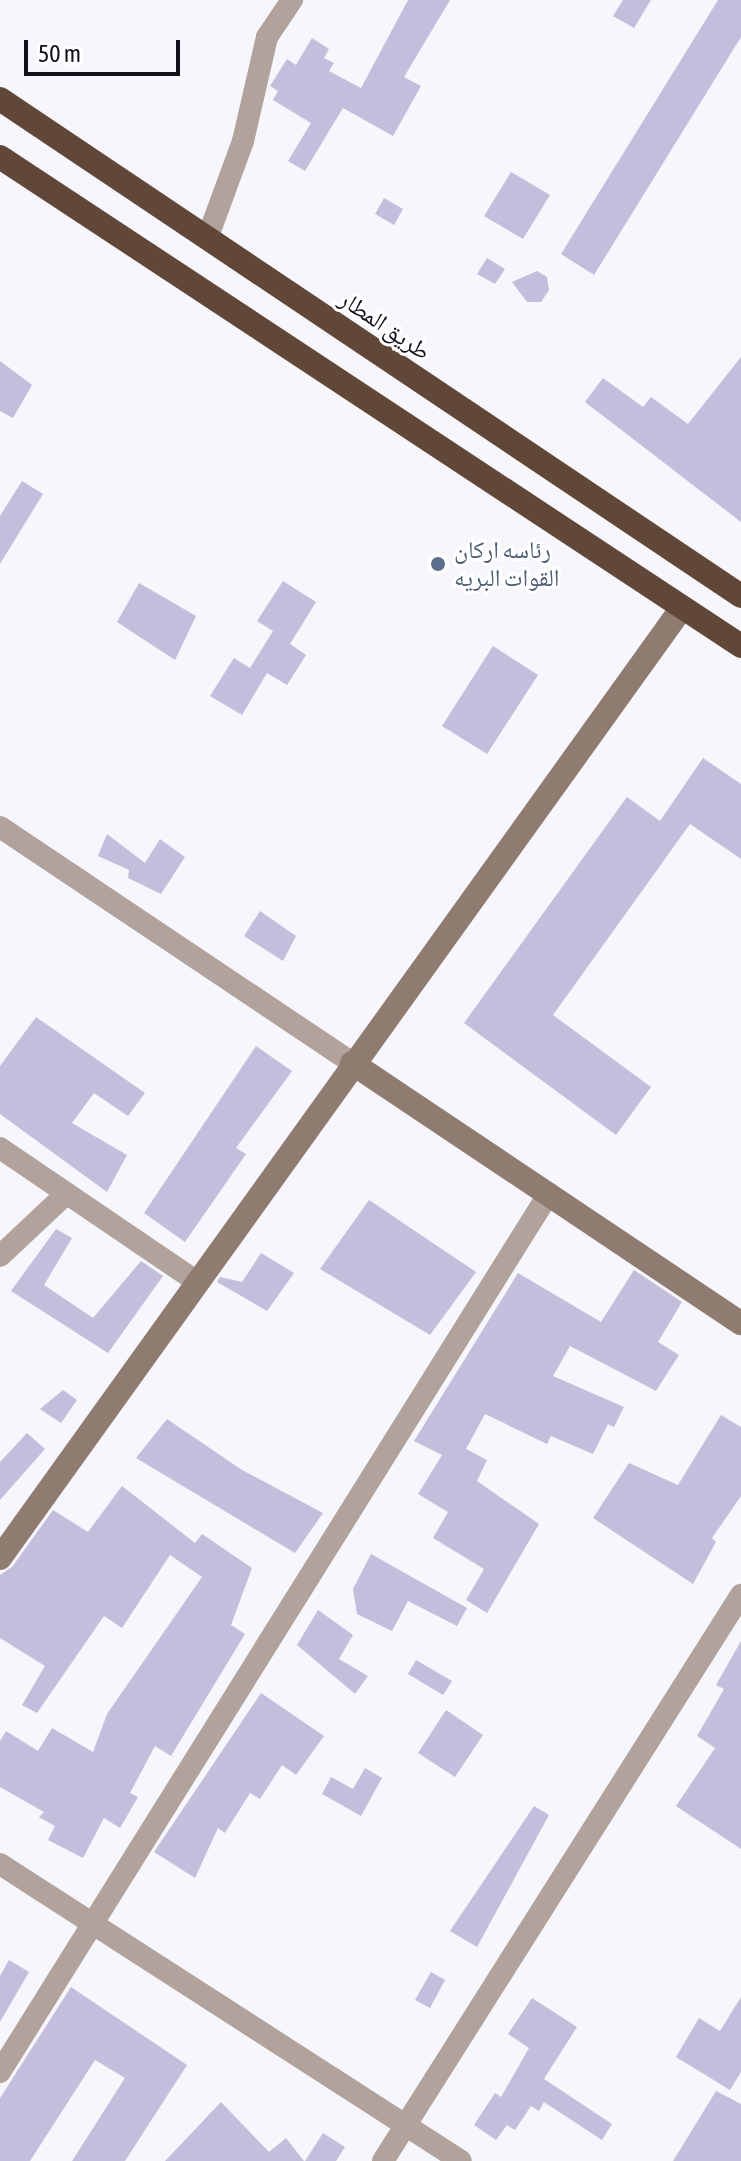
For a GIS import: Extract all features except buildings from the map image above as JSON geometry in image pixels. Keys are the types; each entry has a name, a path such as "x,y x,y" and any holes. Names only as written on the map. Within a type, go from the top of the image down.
{"highway":[{"name":"طريق المطار","path":"0,99 741,596"},
{"path":"0,157 741,646"}],"street":[{"path":"207,239 243,141 267,37 292,0"},
{"path":"0,1558 352,1063 682,608"},
{"path":"0,827 741,1323"},
{"path":"0,1148 197,1282"},
{"path":"0,2072 549,1193"},
{"path":"0,1256 66,1194"},
{"path":"383,2161 741,1595"},
{"path":"0,1864 461,2161"}],"place":[{"name":"رئاسه اركان القوات البريه","path":"438,564"}]}
